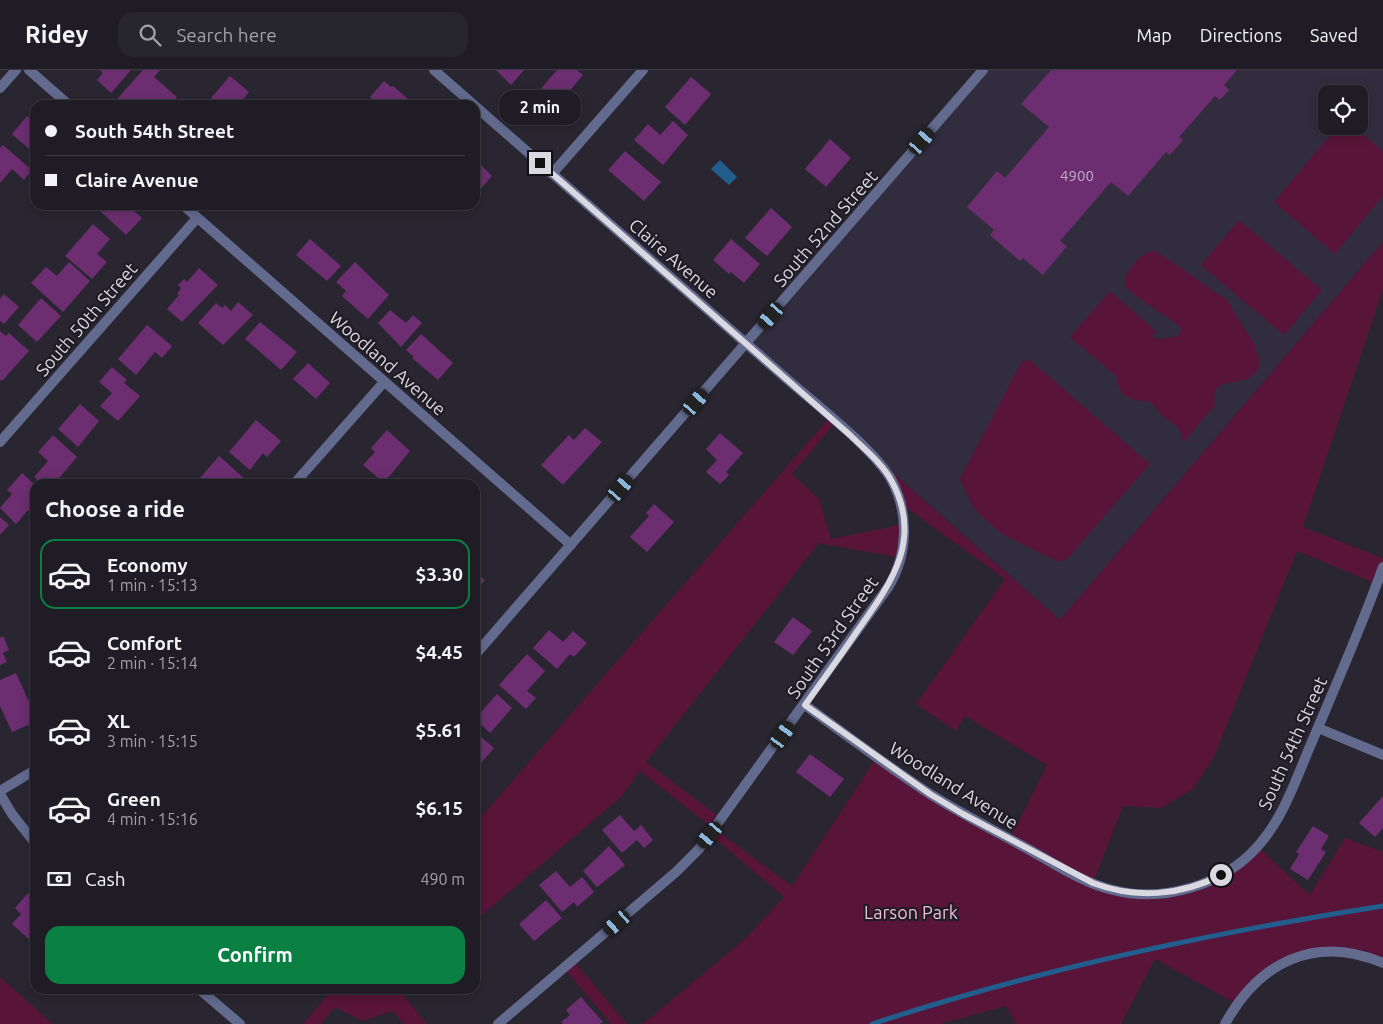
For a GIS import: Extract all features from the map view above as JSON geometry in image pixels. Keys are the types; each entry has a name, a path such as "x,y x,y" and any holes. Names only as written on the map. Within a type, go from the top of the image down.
{"street":[{"path":"0,88 16,70"},
{"path":"29,70 63,100"},
{"name":"Claire Avenue","path":"434,70 467,100"},
{"path":"552,174 643,70"},
{"name":"South 52nd Street","path":"480,649 983,70"},
{"name":"Claire Avenue","path":"480,111 850,435"},
{"name":"Woodland Avenue","path":"188,210 571,545"},
{"name":"South 50th Street","path":"0,442 197,218"},
{"path":"298,479 384,382"},
{"name":"South 53rd Street","path":"498,1024 688,860 710,835 889,586 898,567 903,544 904,517 899,495 891,479 881,466 850,435"},
{"name":"South 54th Street","path":"1093,883 1114,890 1166,893 1201,884 1236,866 1258,847 1275,823 1318,728 1383,567"},
{"name":"Woodland Avenue","path":"805,705 903,776 954,809 1093,883"},
{"path":"1318,728 1383,755"},
{"path":"30,773 0,792 12,814 30,837"},
{"path":"1225,1024 1246,992 1260,977 1277,966 1297,957 1315,952 1346,952 1362,954 1383,963"},
{"path":"205,994 240,1024"}],"shaded area":[{"path":"983,70 1383,70 1383,242 1060,620 747,343"}],"green space":[{"path":"1330,135 1364,135 1383,151 1383,196 1335,254 1274,202"},
{"path":"1239,220 1322,290 1284,335 1201,265"},
{"name":"Larson Park","path":"1383,242 1383,289 1303,527 1383,558 1383,567 1377,584 1297,551 1214,757 1193,789 1161,808 1123,806 1093,883 1138,893 1201,884 1258,847 1310,895 1345,838 1383,852 1383,963 1346,952 1284,962 1237,1004 1155,959 1121,1024 1016,1024 1006,1006 940,1024 643,1024 746,938 784,897 711,835 714,829 640,771 621,797 480,917 480,818 830,417 836,422 792,474 819,499 831,539 904,524 900,558 819,543 646,762 722,819 715,829 792,886 877,757 1010,839 1047,765 965,716 956,731 916,704 1005,579 901,504 891,479 850,435 1060,620"},
{"path":"1156,251 1227,300 1254,344 1260,362 1256,373 1247,379 1223,384 1214,391 1215,405 1183,443 1181,433 1176,425 1163,416 1151,402 1132,399 1123,394 1116,376 1070,337 1110,291 1156,331 1151,337 1160,339 1178,336 1182,330 1179,326 1134,294 1125,284 1128,272 1140,257"},
{"path":"1030,360 1150,464 1067,559 1059,562 1002,534 974,509 960,479 1022,361"},
{"path":"573,960 627,1024 611,1024 564,968"},
{"path":"0,977 53,1024 0,1024"},
{"path":"329,994 402,994 427,1024 404,1024 393,1011 363,1021 335,1007 321,1024 303,1024"}],"water":[{"path":"720,160 737,177 729,185 711,169"}],"building":[{"path":"100,70 131,70 111,93 97,80 103,73"},
{"path":"143,70 160,70 154,77 177,97 174,100 120,100 118,98"},
{"path":"496,70 524,70 511,85"},
{"path":"557,70 577,70 583,75 560,102 556,99 545,111 532,99"},
{"path":"1051,70 1237,70 1224,85 1229,90 1220,100 1215,96 1179,137 1183,140 1170,155 1166,152 1128,196 1111,182 1060,241 1067,246 1043,275 1023,258 1020,261 990,235 994,230 967,207 997,171 1005,178 1049,127 1021,104"},
{"path":"230,76 249,92 242,100 214,100 211,98"},
{"path":"691,77 711,94 685,125 665,107"},
{"path":"384,81 409,100 373,100 370,97"},
{"path":"27,116 30,119 30,150 12,134"},
{"path":"673,121 688,135 663,165 634,140 648,124 660,135"},
{"path":"830,139 851,158 826,187 805,169"},
{"path":"3,145 30,168 30,172 24,180 12,169 0,183 0,148"},
{"path":"625,151 661,182 644,201 608,170"},
{"path":"480,164 492,176 480,190"},
{"path":"771,208 792,227 767,256 745,238"},
{"path":"99,210 133,210 142,218 126,235"},
{"path":"93,224 110,239 97,254 107,262 92,279 65,256"},
{"path":"310,239 341,266 327,281 296,255"},
{"path":"731,239 760,264 744,283 731,272 729,274 713,260"},
{"path":"69,262 90,281 63,312 31,283 46,267 57,276"},
{"path":"355,262 389,295 368,319 342,296 346,291 336,282"},
{"path":"199,268 218,285 182,322 167,309 179,295 177,294 181,288 178,285 184,279 187,282"},
{"path":"4,294 19,307 4,324 0,321 0,299"},
{"path":"41,298 61,316 37,342 18,325"},
{"path":"238,302 253,315 223,345 198,323 216,303 222,308 225,305 231,311"},
{"path":"390,310 406,323 413,315 422,323 401,347 378,323"},
{"path":"260,322 297,352 281,370 245,339"},
{"path":"147,325 172,346 162,358 155,352 136,375 118,359"},
{"path":"0,331 6,336 9,333 29,351 2,381 0,380"},
{"path":"421,334 453,363 438,380 412,358 414,357 406,350"},
{"path":"308,363 330,383 316,399 293,379"},
{"path":"112,367 127,380 124,383 140,396 118,421 100,406 112,393 99,382"},
{"path":"80,404 99,421 78,447 58,429"},
{"path":"256,420 281,441 267,457 263,453 250,470 229,452"},
{"path":"585,428 602,442 563,485 541,465 569,435 574,440"},
{"path":"387,430 410,451 387,479 379,479 363,465 375,452 371,448"},
{"path":"720,433 743,453 726,472 729,475 720,484 706,472 717,460 706,449"},
{"path":"53,435 77,457 58,479 36,479 34,477 48,461 38,452"},
{"path":"219,456 245,479 201,479 200,478"},
{"path":"22,473 30,480 30,512 28,510 16,524 0,508 12,494 7,490"},
{"path":"654,504 674,522 647,552 630,537 649,516 646,513"},
{"path":"0,517 9,525 0,535"},
{"path":"480,576 485,580 480,586"},
{"path":"793,617 812,631 793,655 774,642"},
{"path":"549,630 563,642 573,631 587,643 574,657 570,654 557,669 533,648"},
{"path":"3,636 9,650 3,653 7,662 0,665 0,638"},
{"path":"527,654 545,671 527,691 536,698 526,709 499,685"},
{"path":"16,673 30,704 30,724 12,732 0,706 0,680"},
{"path":"497,694 512,708 490,733 480,724 480,713"},
{"path":"480,736 494,748 480,762"},
{"path":"810,754 844,779 830,797 796,772"},
{"path":"1383,796 1383,828 1375,837 1359,823"},
{"path":"620,815 634,831 641,825 653,840 644,848 637,840 622,853 602,830"},
{"path":"1313,826 1329,836 1321,849 1326,852 1308,880 1290,869 1299,854 1296,852"},
{"path":"609,846 625,865 597,887 583,871"},
{"path":"556,871 570,887 582,877 594,892 577,907 574,902 562,912 539,885"},
{"path":"28,893 30,895 30,940 12,924 21,914 15,908"},
{"path":"546,900 562,918 534,941 519,924"},
{"path":"581,997 603,1022 600,1024 563,1024 561,1022 570,1015 566,1010"}],"waterway":[{"path":"872,1024 998,986 1125,954 1254,928 1383,906"}],"route":[{"path":"540,163 850,435 881,466 891,479 899,495 904,524 903,544 898,567 884,594 805,705 930,794 963,814 1093,883 1114,890 1138,893 1166,893 1190,888 1221,875"}]}
